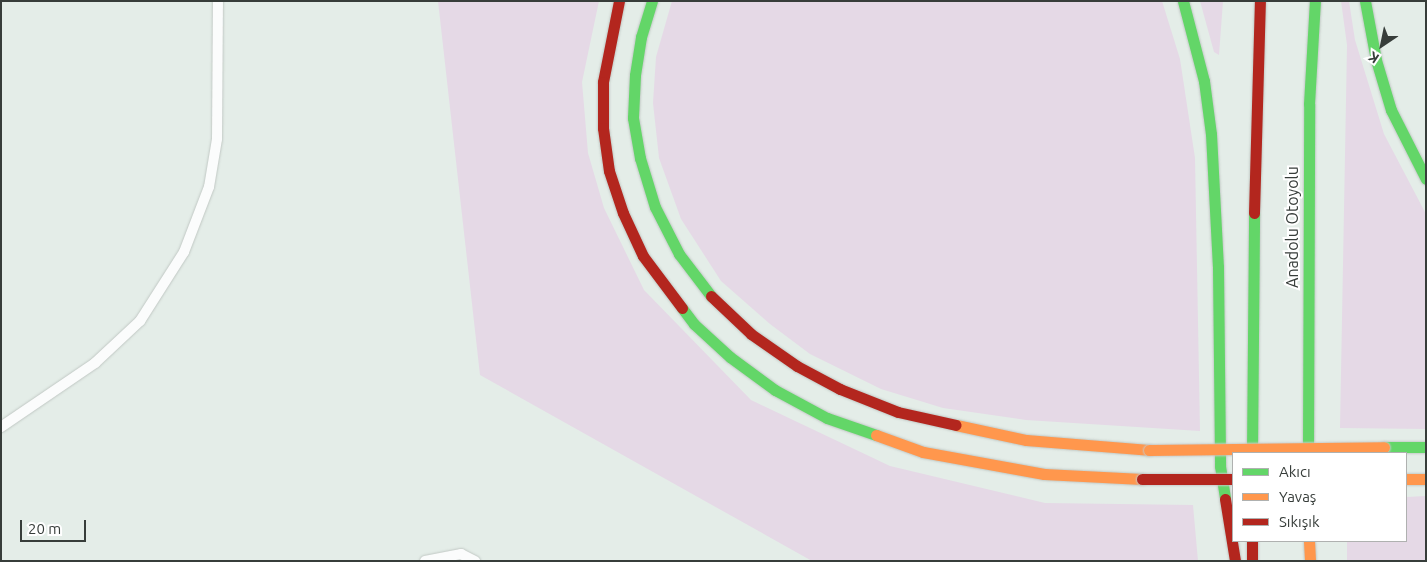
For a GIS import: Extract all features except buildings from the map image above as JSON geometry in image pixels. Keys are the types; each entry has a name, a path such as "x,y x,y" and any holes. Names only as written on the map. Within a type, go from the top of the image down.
{"highway":[{"path":"619,1 603,82 604,128 609,172 623,214 643,256 694,324 730,357 775,390 827,418 923,452 1044,474 1232,479"},
{"path":"652,1 641,36 635,75 633,118 640,158 655,207 679,254 712,297 751,334 805,371 840,389 898,412 1026,440 1149,450 1426,447"},
{"path":"1183,1 1204,81 1210,134 1218,267 1220,466 1235,561"},
{"path":"1252,452 1255,106 1260,1"},
{"name":"Anadolu Otoyolu","path":"1308,452 1309,104 1315,1"},
{"path":"1365,1 1376,60 1391,110 1426,179"},
{"path":"1407,479 1426,479"},
{"path":"1252,542 1252,561"},
{"path":"1310,542 1310,561"}],"lane":[{"path":"1,427 96,363 140,321 184,252 209,187 217,139 218,1"},
{"path":"425,561 461,554 475,561"}],"shaded area":[{"path":"438,1 599,1 582,82 588,153 604,208 644,290 751,400 890,466 1045,503 1193,505 1198,561 812,561 480,375"},
{"path":"672,1 1162,1 1180,59 1195,158 1200,431 1026,420 943,408 881,389 810,354 770,324 721,281 681,219 659,158 653,103 656,57"},
{"path":"1200,1 1223,1 1219,55 1214,52"},
{"path":"1341,1 1349,1 1355,40 1384,134 1426,214 1426,429 1340,428 1347,45"},
{"path":"1426,496 1426,561 1347,561 1347,542 1407,542 1407,497"}],"traffic: fast":[{"path":"652,1 641,37 635,75 633,118 640,158 655,207 679,254 711,296"},
{"path":"1183,1 1204,81 1211,134 1218,267 1220,466 1225,499"},
{"path":"1308,452 1309,104 1315,1"},
{"path":"1365,1 1376,60 1391,110 1426,179"},
{"path":"1252,452 1254,213"},
{"path":"682,308 694,324 730,357 775,390 827,418 876,435"},
{"path":"1384,447 1426,447"}],"traffic: slow":[{"path":"956,425 1026,440 1149,450"},
{"path":"876,435 923,452 1044,474 1142,479"},
{"path":"1149,450 1384,447"},
{"path":"1407,479 1426,479"},
{"path":"1309,542 1310,561"}],"traffic: jam":[{"path":"619,1 603,82 603,128 609,171 623,213 643,256 682,308"},
{"path":"1254,213 1260,1"},
{"path":"711,296 751,334 797,366 840,389 898,412 956,425"},
{"path":"1142,479 1232,479"},
{"path":"1225,499 1235,561"},
{"path":"1252,542 1252,561"}]}
